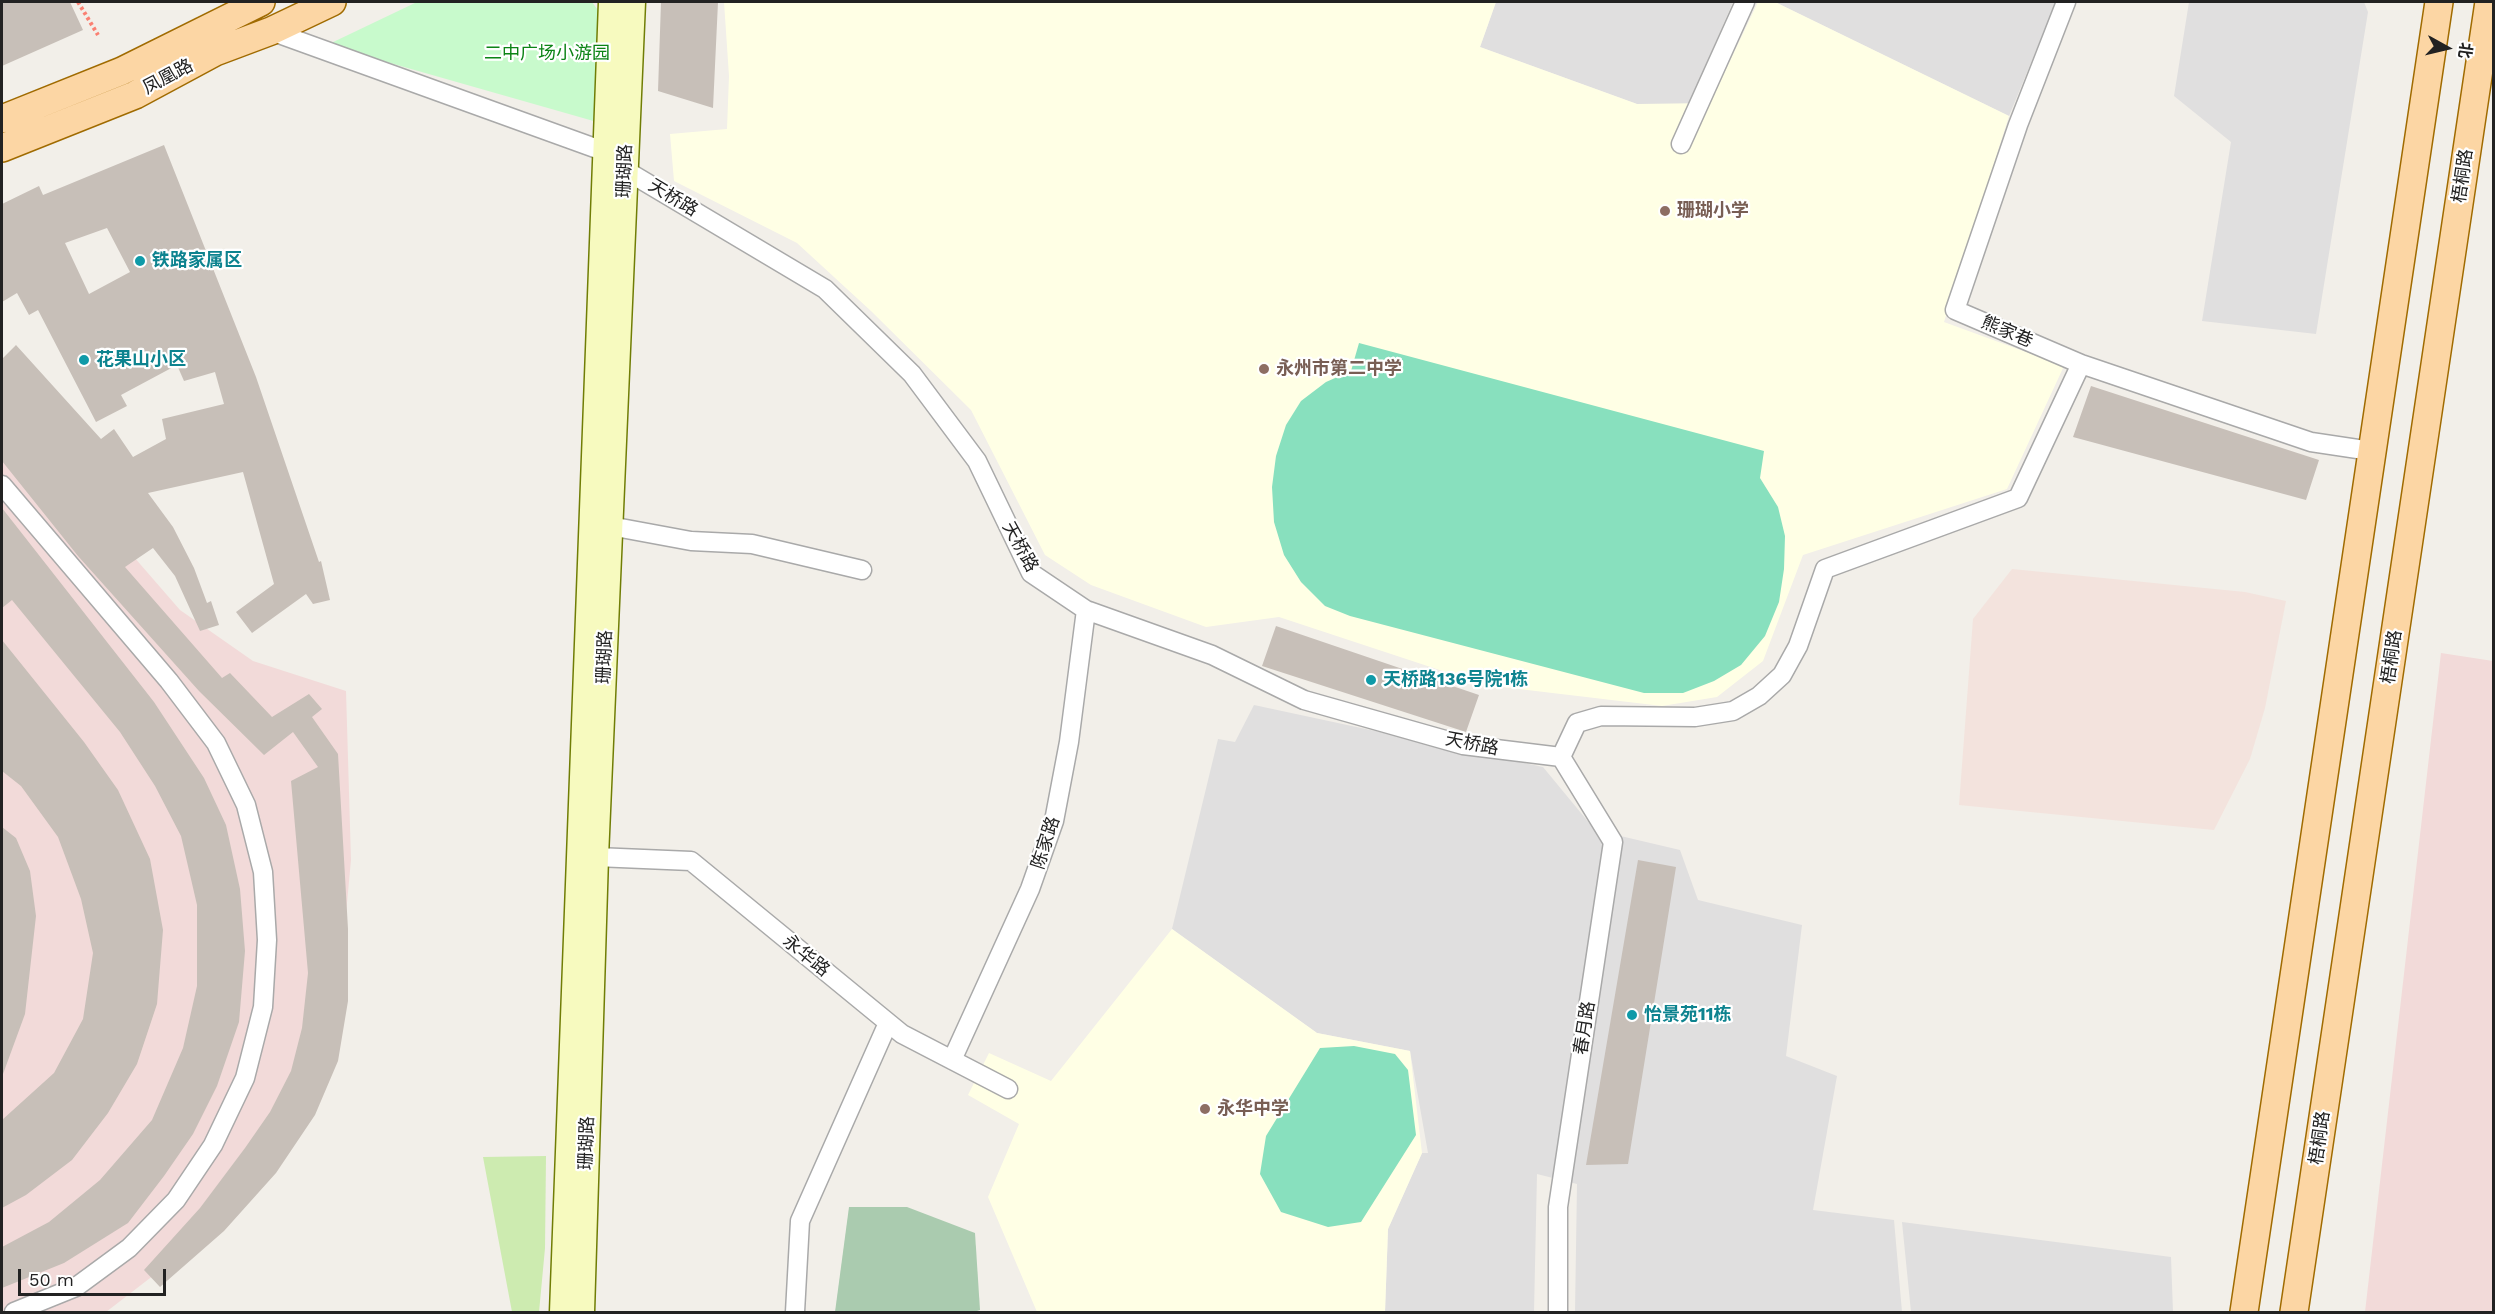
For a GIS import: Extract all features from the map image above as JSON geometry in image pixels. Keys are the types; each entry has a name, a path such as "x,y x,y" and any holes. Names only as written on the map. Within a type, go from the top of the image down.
{"main road":[{"name":"凤凰路","path":"2,148 135,95 261,2"},
{"name":"凤凰路","path":"2,118 122,71 211,41 271,31 332,2"},
{"name":"珊瑚路","path":"562,1312 611,2"},
{"name":"珊瑚路","path":"582,1312 596,857 633,2"},
{"path":"2244,1312 2439,2"},
{"name":"梧桐路","path":"2294,1312 2489,2"}],"street":[{"path":"1681,144 1745,2"},
{"name":"熊家巷","path":"2066,2 2018,125 1955,310 2081,364 2311,442 2371,451"},
{"path":"271,31 606,152"},
{"name":"天桥路","path":"625,170 825,289 912,374 977,461 1031,573 1086,610 1212,655 1304,700 1463,745 1562,757"},
{"path":"1562,757 1577,723 1601,716 1660,718 1714,714 1733,711 1759,696 1782,675 1798,646 1825,569 2018,498 2081,364"},
{"path":"2,485 169,681 216,743 246,805 263,872 267,940 263,1007 245,1078 213,1145 177,1200 129,1248 76,1287 14,1312"},
{"path":"610,526 691,541 752,544 862,570"},
{"name":"陈家路","path":"952,1060 1030,889 1054,821 1069,742 1086,610"},
{"name":"春月路","path":"1558,1312 1558,1207 1613,842 1562,757"},
{"name":"永华路","path":"596,857 690,861 902,1034 1008,1089"},
{"path":"795,1312 800,1221 888,1023"}],"path":[{"path":"78,2 98,35"}],"shaded area":[{"name":"永州市第二中学","path":"724,2 1496,2 1480,47 1637,104 1710,103 1758,2 1775,2 2009,116 1944,322 2064,366 2007,489 1803,555 1763,661 1717,697 1662,706 1485,685 1279,617 1206,627 1091,585 1045,555 971,410 871,311 797,243 674,181 670,134 727,129 729,76"},
{"path":"1496,2 1733,2 1689,104 1637,104 1480,47"},
{"path":"1775,2 2056,2 2009,116"},
{"path":"2189,2 2364,2 2368,12 2316,334 2202,321 2231,142 2174,96"},
{"path":"2,405 180,610 253,661 346,691 351,860 332,1063 250,1201 106,1312 2,1312"},
{"path":"2012,569 2245,592 2286,601 2265,708 2250,759 2214,830 1959,805 1973,619"},
{"path":"2441,653 2493,661 2493,1312 2365,1312"},
{"path":"1254,705 1543,767 1595,830 1680,850 1698,900 1802,925 1786,1056 1837,1076 1813,1210 1894,1220 1902,1312 1575,1312 1577,1184 1537,1174 1534,1312 1385,1312 1388,1229 1422,1153 1428,1153 1410,1051 1317,1033 1172,929 1218,739 1235,742"},
{"name":"永华中学","path":"1172,929 1317,1033 1410,1051 1422,1153 1388,1229 1385,1312 1037,1312 988,1197 1019,1124 968,1095 989,1053 1051,1081"},
{"path":"849,1207 907,1207 975,1233 980,1310 974,1312 835,1312"},
{"path":"1902,1222 2171,1257 2173,1312 1911,1312"}],"green space":[{"name":"二中广场小游园","path":"417,2 592,2 600,13 597,122 327,45"},
{"path":"1359,343 1764,451 1760,478 1778,507 1785,536 1784,569 1779,602 1765,636 1741,665 1714,681 1683,693 1644,693 1350,616 1325,606 1301,582 1284,555 1274,522 1272,487 1276,456 1286,425 1301,401 1326,382 1351,371"},
{"path":"1354,1046 1395,1054 1408,1070 1416,1135 1361,1222 1328,1227 1281,1212 1260,1174 1266,1136 1320,1048"},
{"path":"546,1156 545,1248 539,1312 512,1312 483,1157"}],"building":[{"path":"2,2 70,2 83,30 2,66"},
{"path":"661,2 718,2 713,108 658,91"},
{"path":"164,145 256,377 319,562 321,561 330,600 313,604 306,594 252,633 236,612 274,584 243,472 148,493 173,527 194,568 207,603 211,601 219,625 200,631 175,576 153,548 125,567 222,678 230,673 272,717 309,694 322,709 312,717 338,754 348,929 348,1001 338,1061 315,1115 276,1173 224,1231 160,1287 144,1270 200,1208 245,1148 270,1112 291,1071 302,1028 308,973 291,781 318,767 293,732 264,755 199,691 78,556 2,461 2,359 16,345 101,439 114,429 133,457 166,439 162,419 224,404 215,372 184,381 177,365 121,395 127,406 96,422 38,310 29,315 17,293 2,302 2,204 39,186 43,195","holes":["107,228 130,272 89,294 65,243"]},
{"path":"2091,386 2319,460 2306,500 2073,437"},
{"path":"2,508 154,702 204,778 226,825 240,889 245,951 239,1022 217,1086 193,1134 164,1176 128,1223 64,1263 2,1288 2,1247 49,1222 100,1180 152,1120 183,1048 197,986 197,905 181,836 155,786 120,732 12,600 2,608"},
{"name":"天桥路136号院1栋","path":"1276,626 1479,695 1466,732 1262,666"},
{"path":"2,640 84,742 118,790 150,859 163,930 157,1004 137,1064 108,1113 72,1160 26,1195 2,1208 2,1120 54,1073 83,1019 93,953 81,899 58,837 21,786 2,771"},
{"path":"2,827 16,838 30,871 36,916 25,1014 3,1074"},
{"name":"怡景苑11栋","path":"1638,860 1676,867 1628,1164 1586,1165"}],"place":[{"name":"珊瑚小学","path":"1665,211"},
{"name":"铁路家属区","path":"140,261"},
{"name":"花果山小区","path":"84,360"},
{"name":"永州市第二中学","path":"1264,369"},
{"name":"天桥路136号院1栋","path":"1371,680"},
{"name":"怡景苑11栋","path":"1632,1015"},
{"name":"永华中学","path":"1205,1109"}]}
